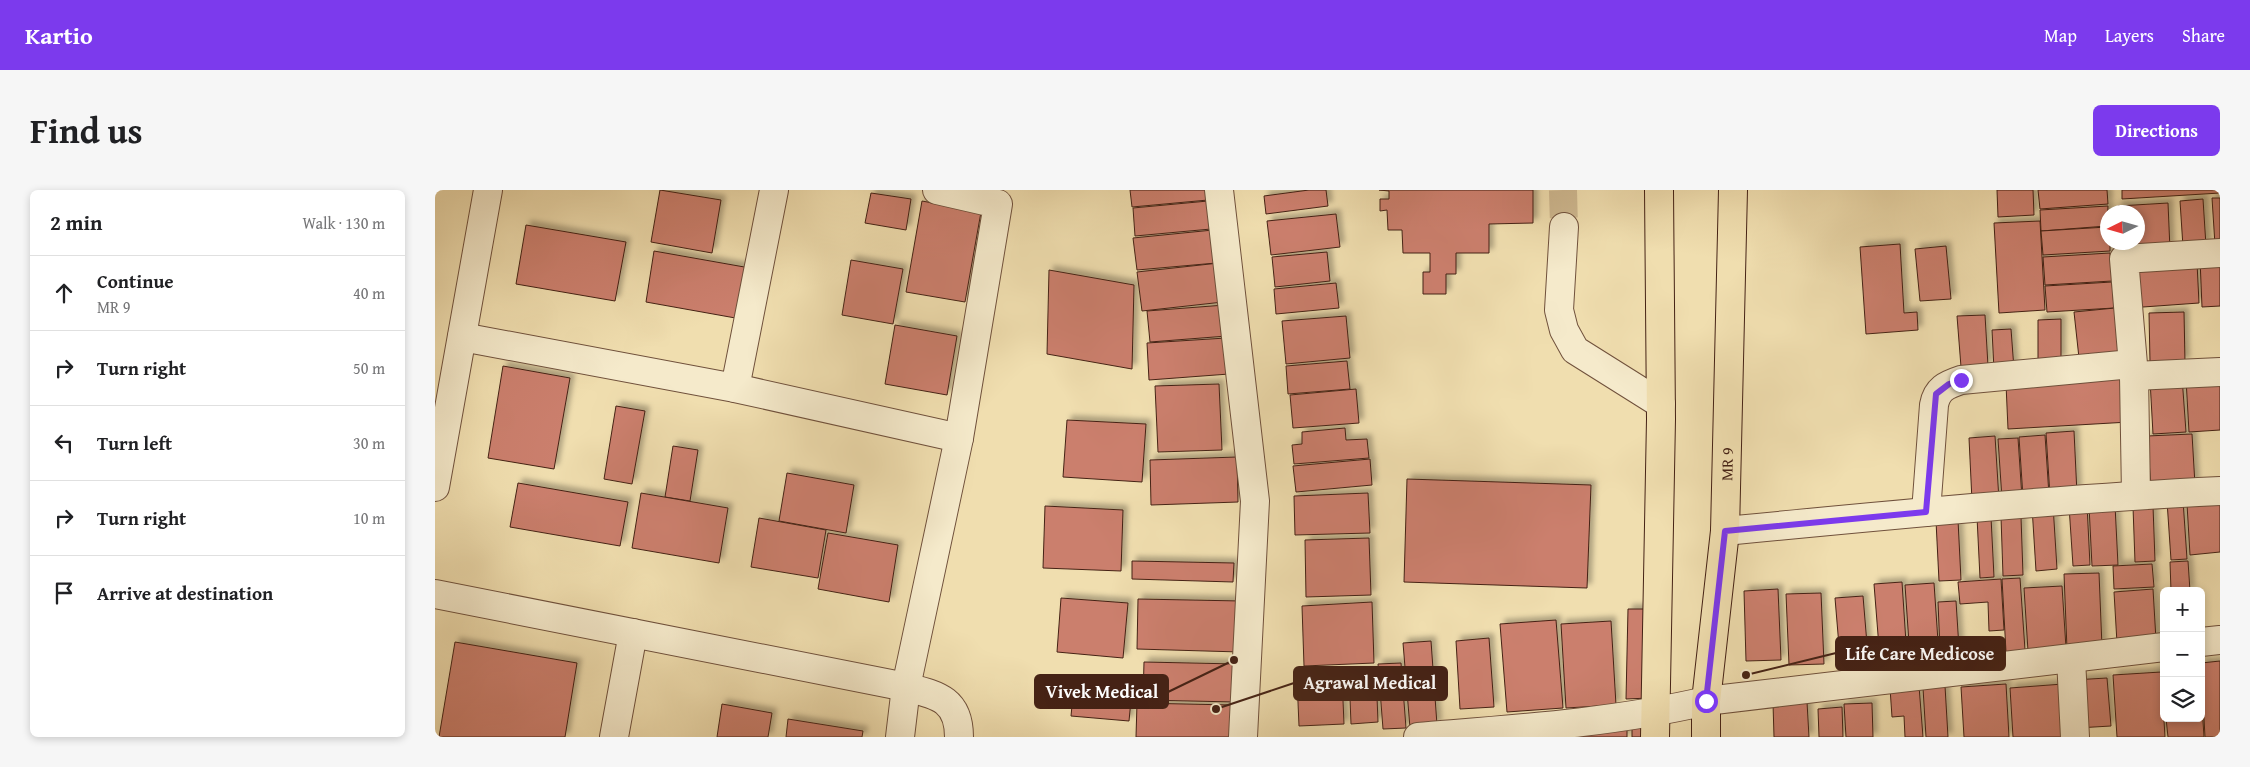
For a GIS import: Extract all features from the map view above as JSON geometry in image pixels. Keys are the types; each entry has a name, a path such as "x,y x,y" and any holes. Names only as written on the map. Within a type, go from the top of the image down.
{"main road":[{"path":"1655,725 1661,404 1659,190"},
{"name":"MR 9","path":"1706,737 1706,701 1725,531 1733,190"}],"street":[{"path":"435,486 488,190"},
{"path":"735,388 774,190"},
{"path":"900,737 907,687 959,438 998,204 937,190"},
{"path":"1219,190 1255,501 1243,737"},
{"path":"1564,227 1559,310 1564,330 1575,350 1661,404"},
{"path":"2136,495 2133,370 2124,259 2220,253"},
{"path":"462,336 735,388 959,438"},
{"path":"1926,512 1934,405 1936,394 1941,389 1961,380 2133,370 2220,372"},
{"path":"1725,531 2136,495 2220,491"},
{"path":"435,594 907,687 940,696 951,708 959,724 959,737"},
{"path":"613,737 633,633"},
{"path":"2205,642 2220,640"},
{"path":"1417,737 1518,729 1655,725 1706,701 2160,648"},
{"path":"2071,659 2075,737"}],"building":[{"path":"660,190 721,200 712,253 651,242"},
{"path":"1130,190 1207,190 1208,200 1132,207"},
{"path":"1309,190 1326,190 1328,206 1266,214 1264,196"},
{"path":"1379,190 1533,190 1533,223 1489,224 1489,253 1456,253 1456,274 1446,274 1446,294 1423,294 1423,272 1430,272 1430,253 1403,253 1402,230 1388,230 1387,210 1380,211 1380,199 1389,199 1389,191"},
{"path":"1997,190 2033,190 2034,215 1998,217"},
{"path":"2038,190 2107,190 2108,204 2040,209"},
{"path":"2122,190 2220,190 2220,193 2122,199"},
{"path":"871,193 911,199 906,230 865,223"},
{"path":"2212,198 2220,198 2220,244 2215,245"},
{"path":"2203,199 2206,246 2183,247 2180,201"},
{"path":"922,201 981,212 965,302 906,292"},
{"path":"1208,201 1211,229 1135,236 1133,208"},
{"path":"2168,203 2170,250 2120,253 2120,250 2145,250 2145,205 2135,205"},
{"path":"2100,206 2100,227 2041,231 2040,210"},
{"path":"1336,214 1340,247 1271,255 1267,221"},
{"path":"2040,221 2045,310 1999,313 1994,223"},
{"path":"526,225 626,242 615,301 516,284"},
{"path":"2100,227 2100,250 2110,251 2043,255 2041,231"},
{"path":"1213,230 1216,263 1137,270 1133,238"},
{"path":"1900,244 1904,313 1917,312 1918,330 1866,334 1860,247"},
{"path":"1946,246 1951,299 1920,301 1915,249"},
{"path":"654,251 750,268 741,319 646,302"},
{"path":"1327,252 1330,281 1275,287 1272,257"},
{"path":"2110,253 2112,281 2045,285 2043,257"},
{"path":"2220,258 2220,306 2202,307 2200,259"},
{"path":"851,260 903,269 893,324 842,315"},
{"path":"1219,263 1223,302 1142,311 1137,272"},
{"path":"2197,263 2199,303 2129,308 2127,268"},
{"path":"1049,270 1134,285 1132,369 1047,354"},
{"path":"2112,282 2114,308 2047,312 2045,286"},
{"path":"1336,283 1339,308 1276,314 1274,289"},
{"path":"1225,305 1227,336 1150,342 1147,311"},
{"path":"2115,308 2120,354 2079,358 2074,312"},
{"path":"2184,312 2185,362 2150,362 2149,313"},
{"path":"1985,315 1988,366 1961,367 1957,316"},
{"path":"1346,316 1350,358 1286,364 1282,321"},
{"path":"2061,319 2061,360 2038,362 2038,320"},
{"path":"895,325 957,336 947,395 885,384"},
{"path":"2011,329 2014,369 1994,370 1992,330"},
{"path":"1226,338 1229,374 1149,380 1147,343"},
{"path":"1347,361 1350,389 1288,394 1286,366"},
{"path":"503,366 570,378 554,469 488,458"},
{"path":"2127,377 2129,422 2008,429 2006,384"},
{"path":"2182,377 2186,432 2153,434 2150,380"},
{"path":"2220,377 2220,430 2189,432 2186,379"},
{"path":"1219,384 1222,450 1158,452 1155,386"},
{"path":"1356,389 1359,423 1293,428 1290,395"},
{"path":"616,406 645,411 632,484 604,479"},
{"path":"1067,420 1146,424 1142,482 1063,477"},
{"path":"1345,428 1346,440 1367,439 1369,458 1294,464 1292,445 1302,444 1302,432"},
{"path":"2074,431 2077,494 2050,496 2046,433"},
{"path":"2192,434 2195,485 2151,487 2147,436"},
{"path":"2045,435 2049,495 2023,497 2019,437"},
{"path":"1995,436 1999,500 1972,501 1969,438"},
{"path":"2018,438 2022,498 2002,499 1998,439"},
{"path":"673,446 698,450 690,501 665,497"},
{"path":"1237,457 1238,502 1151,505 1150,460"},
{"path":"1370,459 1372,485 1296,492 1293,466"},
{"path":"787,473 854,485 846,533 779,521"},
{"path":"1407,479 1591,485 1587,588 1404,582"},
{"path":"518,483 628,502 620,546 510,527"},
{"path":"641,493 728,508 719,563 632,548"},
{"path":"1368,493 1370,533 1295,535 1294,496"},
{"path":"2183,500 2187,559 2171,560 2167,501"},
{"path":"2220,502 2220,552 2190,555 2187,504"},
{"path":"2053,505 2057,569 2036,571 2032,507"},
{"path":"2087,505 2090,565 2073,566 2069,506"},
{"path":"2115,505 2118,565 2092,566 2089,506"},
{"path":"1045,506 1123,510 1121,571 1043,568"},
{"path":"2153,506 2155,561 2135,562 2133,507"},
{"path":"1977,517 1991,517 1994,577 1980,578"},
{"path":"2001,517 2021,517 2023,575 2003,576"},
{"path":"759,518 826,530 818,578 751,567"},
{"path":"1958,520 1961,580 1939,581 1936,521"},
{"path":"828,533 898,545 889,602 818,589"},
{"path":"1369,538 1371,595 1306,597 1305,540"},
{"path":"1132,561 1234,563 1233,582 1132,579"},
{"path":"2188,561 2190,587 2171,587 2170,562"},
{"path":"2152,564 2154,587 2114,589 2113,566"},
{"path":"2099,573 2102,647 2067,649 2064,574"},
{"path":"2020,578 2025,650 2006,652 2002,579"},
{"path":"2001,579 2004,630 1989,631 1988,602 1960,604 1958,582"},
{"path":"1902,582 1907,658 1880,660 1874,584"},
{"path":"1934,583 1939,656 1910,658 1905,585"},
{"path":"2062,586 2066,648 2028,651 2024,588"},
{"path":"1778,589 1781,660 1746,661 1744,591"},
{"path":"2153,589 2156,640 2117,643 2114,592"},
{"path":"1821,593 1824,664 1789,665 1786,594"},
{"path":"1863,596 1869,668 1841,670 1835,598"},
{"path":"1061,598 1128,603 1123,658 1057,652"},
{"path":"1138,599 1241,601 1240,652 1137,649"},
{"path":"1956,601 1959,648 1940,650 1938,602"},
{"path":"1372,602 1374,663 1304,666 1302,606"},
{"path":"1628,609 1650,609 1649,698 1626,699"},
{"path":"1556,620 1563,708 1507,712 1500,624"},
{"path":"1611,621 1616,705 1566,708 1561,624"},
{"path":"1489,638 1494,707 1460,709 1456,641"},
{"path":"1431,641 1437,725 1410,728 1403,643"},
{"path":"455,642 577,663 565,737 439,737"},
{"path":"2220,661 2220,737 2205,737 2205,663"},
{"path":"1144,662 1237,664 1236,702 1143,700"},
{"path":"1401,663 1406,728 1383,729 1378,664"},
{"path":"1376,672 1378,722 1351,724 1349,673"},
{"path":"2160,672 2160,722 2164,722 2165,737 2117,737 2113,675"},
{"path":"1342,677 1344,724 1299,726 1297,679"},
{"path":"2107,678 2111,726 2077,728 2073,680"},
{"path":"2006,684 2009,737 1964,737 1961,687"},
{"path":"2063,684 2067,737 2013,737 2010,688"},
{"path":"1074,685 1132,690 1129,721 1071,716"},
{"path":"1919,686 1923,737 1905,737 1904,716 1892,717 1890,688"},
{"path":"1945,686 1948,737 1926,737 1923,688"},
{"path":"1807,702 1809,737 1774,737 1773,703"},
{"path":"1137,703 1232,705 1232,737 1136,737"},
{"path":"1872,703 1873,737 1846,737 1844,704"},
{"path":"722,704 772,713 768,737 717,737"},
{"path":"1842,707 1843,737 1819,737 1818,709"},
{"path":"788,719 863,731 862,737 786,737"},
{"path":"2166,722 2203,722 2204,737 2168,737"},
{"path":"1648,725 1648,737 1632,737 1632,726"},
{"path":"1627,729 1627,737 1579,737 1579,731"}],"tunnel":[{"path":"1563,190 1564,227"}],"place":[{"name":"Vivek Medical","path":"1234,660"},
{"name":"Life Care Medicose","path":"1746,675"},
{"name":"Agrawal Medical","path":"1216,709"}],"route":[{"path":"1706,701 1725,531 1926,512 1936,394 1949,384 1961,380"}]}
